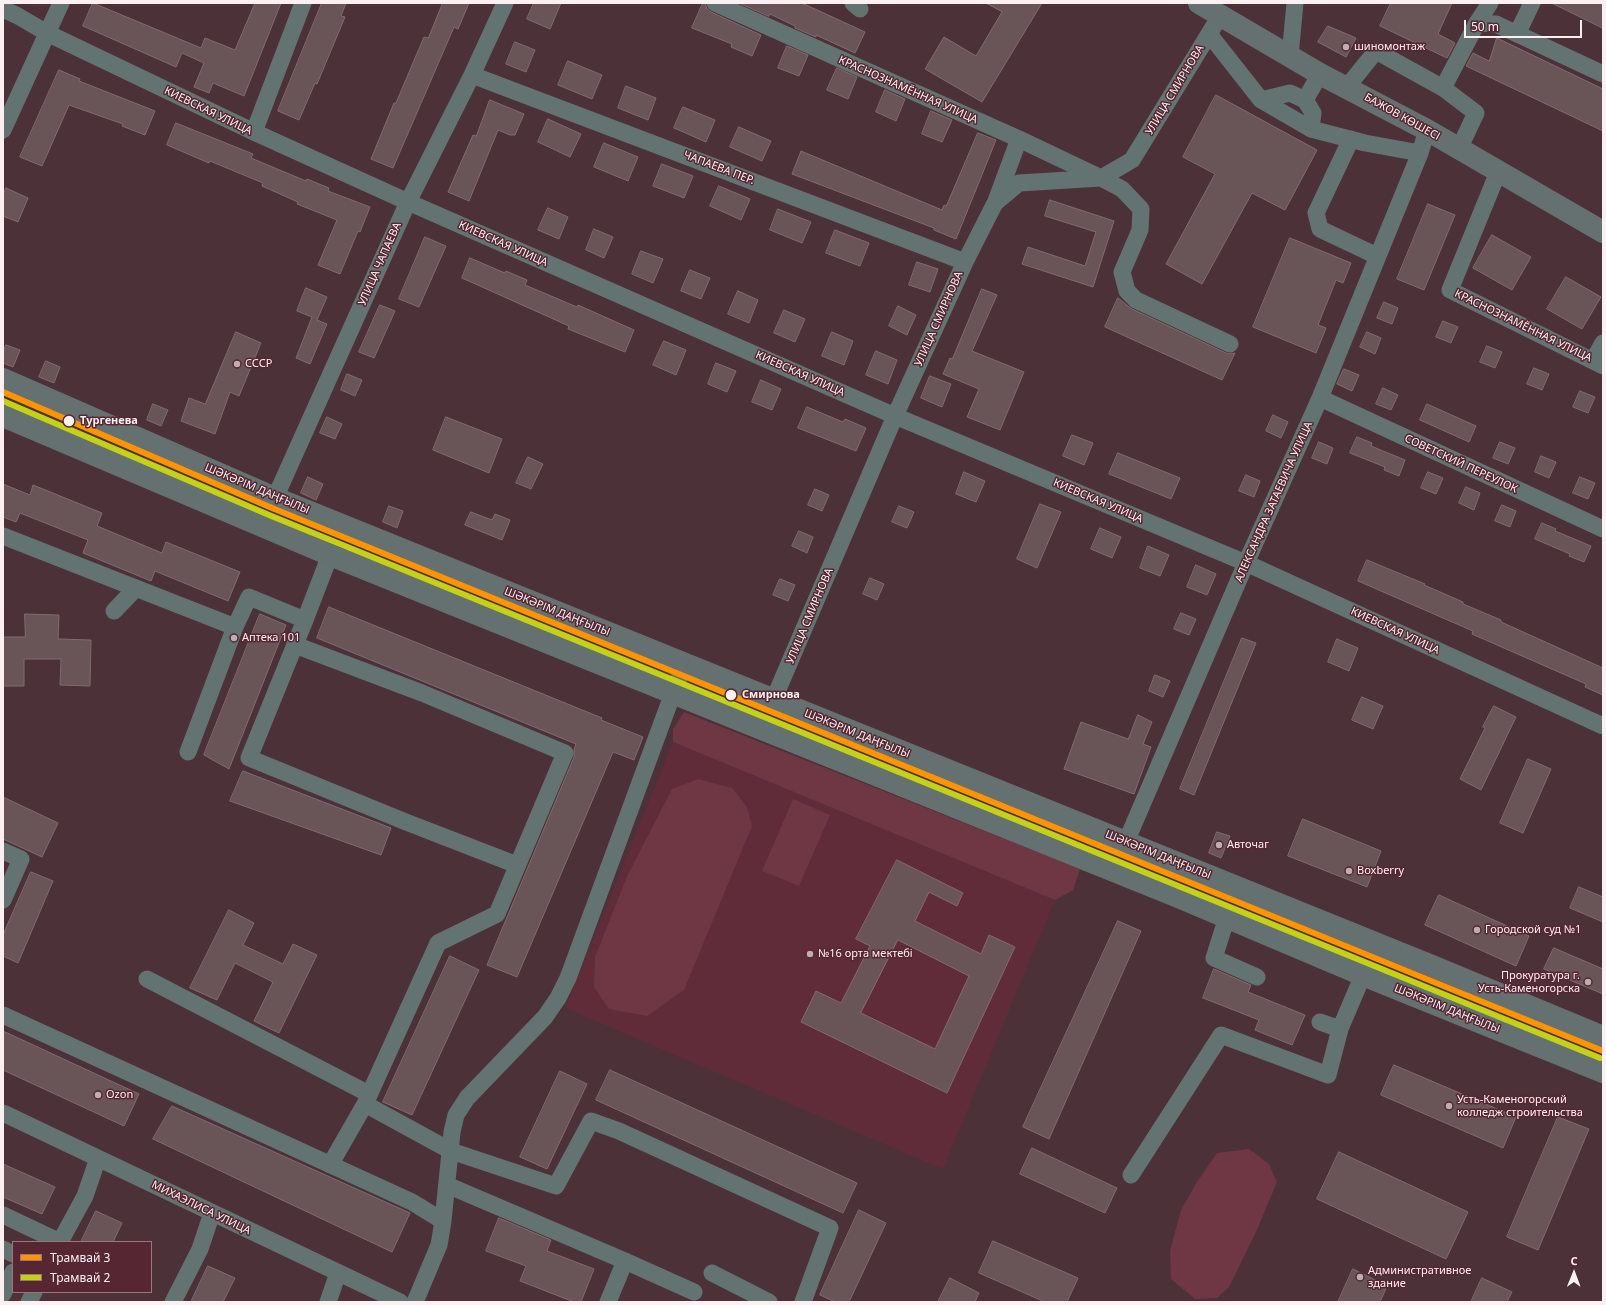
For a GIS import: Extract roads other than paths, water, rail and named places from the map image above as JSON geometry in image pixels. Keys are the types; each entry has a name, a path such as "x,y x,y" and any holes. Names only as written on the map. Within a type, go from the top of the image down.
{"main road":[{"name":"БАЖОВ КӨШЕСІ","path":"1199,3 1320,74 1427,130 1603,232"},
{"name":"ШӘКӘРІМ ДАҢҒЫЛЫ","path":"3,379 276,498 1603,1037"},
{"name":"ШӘКӘРІМ ДАҢҒЫЛЫ","path":"3,416 330,555 1227,917 1363,975 1603,1072"},
{"name":"УЛИЦА ЧАПАЕВА","path":"265,528 276,498"},
{"name":"УЛИЦА СМИРНОВА","path":"760,728 773,700"},
{"name":"АЛЕКСАНДРА ЗАТАЕВИЧА УЛИЦА","path":"1115,872 1126,842"}],"street":[{"path":"3,130 61,3"},
{"path":"254,132 303,3"},
{"name":"УЛИЦА ЧАПАЕВА","path":"276,498 408,202 472,75 505,3"},
{"name":"КРАСНОЗНАМЁННАЯ УЛИЦА","path":"715,3 1019,139 1122,189 1141,209 1140,230 1122,272 1126,291 1136,300 1230,344"},
{"path":"1290,56 1295,3"},
{"path":"1443,88 1477,23 1490,3"},
{"path":"1517,34 1532,3"},
{"name":"КИЕВСКАЯ УЛИЦА","path":"3,9 47,33 254,132 408,202 895,416 1246,563 1603,726"},
{"name":"УЛИЦА СМИРНОВА","path":"773,700 895,416 965,262 995,203 1019,183 1102,178 1132,160 1220,16"},
{"path":"1477,23 1496,24 1603,74"},
{"path":"1209,34 1261,100 1310,129 1365,143 1420,152"},
{"path":"1347,87 1376,51 1443,88 1476,114 1459,149"},
{"path":"1305,100 1320,74"},
{"name":"ЧАПАЕВА ПЕР.","path":"472,75 965,262"},
{"path":"1261,100 1290,93 1305,100 1313,113 1310,129"},
{"name":"АЛЕКСАНДРА ЗАТАЕВИЧА УЛИЦА","path":"1126,842 1246,563 1320,398 1420,152 1427,130"},
{"path":"995,203 1019,139"},
{"path":"1351,140 1316,213 1320,229 1377,256"},
{"name":"КРАСНОЗНАМЁННАЯ УЛИЦА","path":"1498,172 1450,290 1598,364"},
{"path":"1598,364 1603,343"},
{"name":"СОВЕТСКИЙ ПЕРЕУЛОК","path":"1320,398 1603,529"},
{"path":"3,536 235,627"},
{"path":"330,555 249,758 517,866"},
{"path":"114,610 136,588"},
{"path":"188,752 235,627 249,597 305,620"},
{"path":"295,645 422,693 565,753 497,914 438,943 367,1099 330,1165"},
{"path":"415,1302 439,1245 451,1152 452,1132 456,1115 467,1098 545,1017 558,998 568,978 685,664"},
{"path":"3,851 21,859 3,900"},
{"path":"1227,917 1214,958 1257,977"},
{"path":"1131,1175 1221,1034 1328,1075 1340,1029 1363,975"},
{"path":"147,979 367,1099 451,1152 556,1186 591,1121 619,1131 830,1228 803,1302"},
{"path":"3,1015 412,1202 443,1221"},
{"path":"1320,1022 1340,1029"},
{"name":"МИХАЭЛИСА УЛИЦА","path":"3,1113 400,1302"},
{"path":"61,1241 85,1196 98,1158"},
{"path":"447,1185 694,1292"},
{"path":"173,1302 200,1249 212,1213"},
{"path":"3,1215 58,1241"},
{"path":"3,1249 12,1254"},
{"path":"608,1302 625,1261"},
{"path":"328,1302 338,1273"},
{"path":"712,1273 769,1302"},
{"path":"3,1294 12,1274"},
{"path":"29,1302 34,1293"}],"tram line":[{"name":"3","path":"3,392 272,508 1603,1051"},
{"name":"2","path":"3,401 269,515 1600,1058"}],"place":[{"name":"шиномонтаж","path":"1346,47"},
{"name":"СССР","path":"237,364"},
{"name":"Тургенева","path":"69,421"},
{"name":"Аптека 101","path":"234,638"},
{"name":"Смирнова","path":"731,695"},
{"name":"Авточаг","path":"1219,845"},
{"name":"Boxberry","path":"1349,871"},
{"name":"Городской суд №1","path":"1477,930"},
{"name":"№16 орта мектебі","path":"810,954"},
{"name":"Прокуратура г. Усть-Каменогорска","path":"1588,982"},
{"name":"Ozon","path":"98,1095"},
{"name":"Усть-Каменогорский колледж строительства","path":"1449,1106"},
{"name":"Административное здание","path":"1360,1277"}]}
